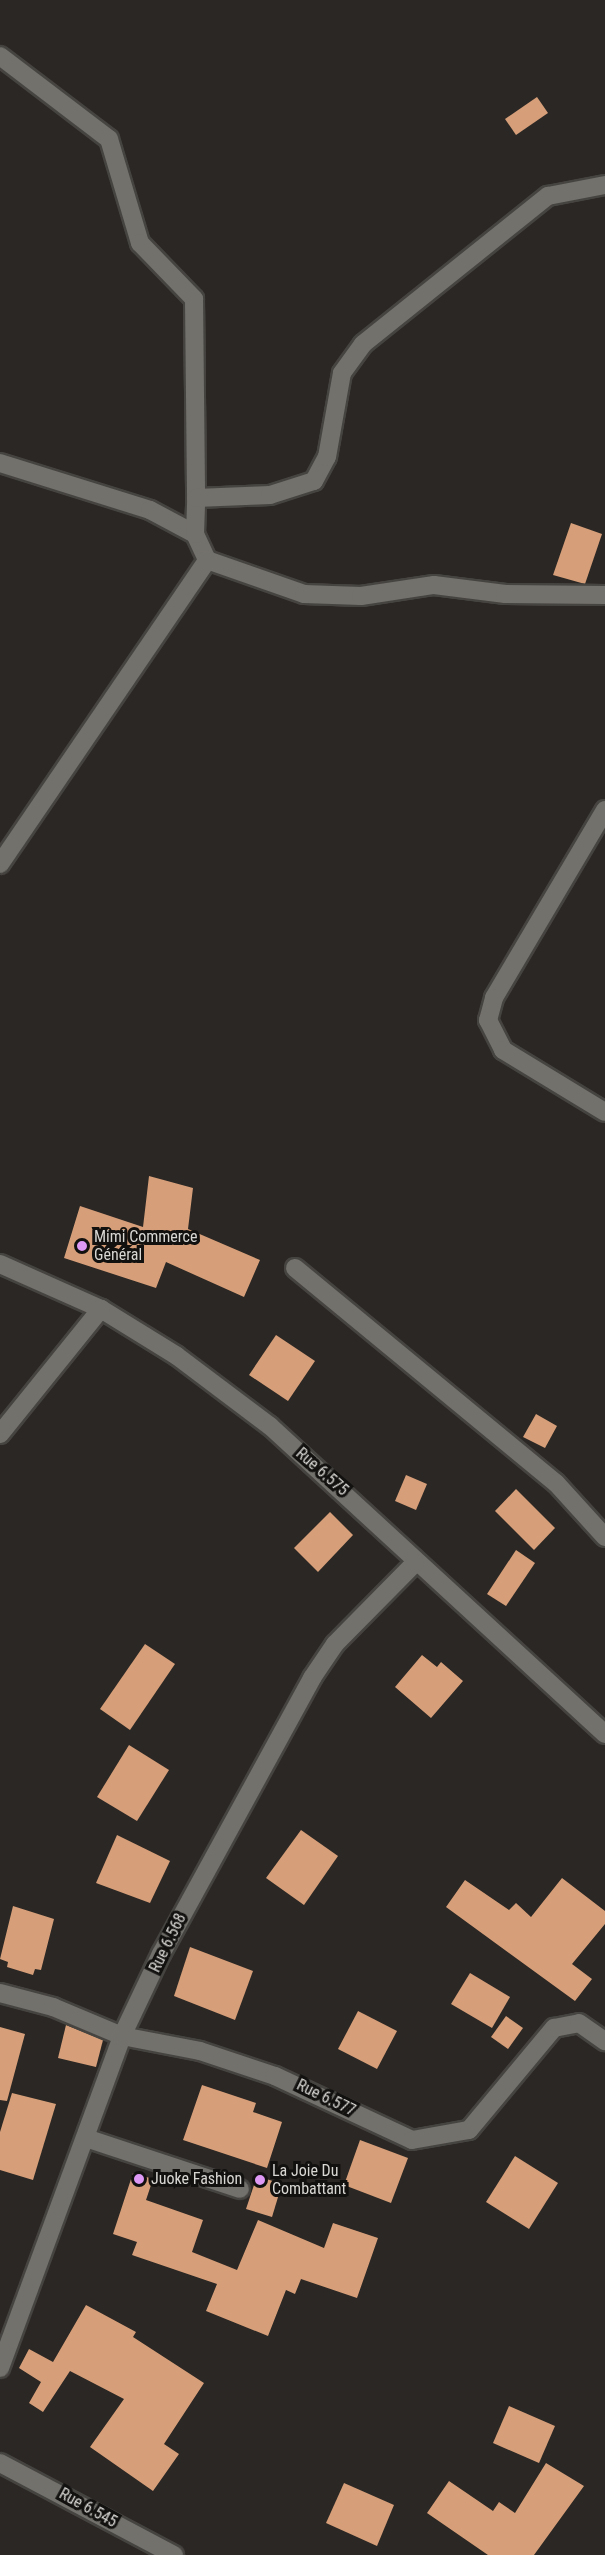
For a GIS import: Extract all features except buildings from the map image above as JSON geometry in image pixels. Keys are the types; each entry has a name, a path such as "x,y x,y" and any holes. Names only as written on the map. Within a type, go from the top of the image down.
{"street":[{"path":"0,56 109,139 140,243 181,280 194,299 195,534 207,560 304,594 361,596 434,585 505,594 605,595"},
{"path":"196,498 270,495 314,481 327,457 342,373 363,344 548,196 605,185"},
{"path":"0,463 150,510 195,534"},
{"path":"0,864 207,560"},
{"path":"605,810 494,999 489,1020 511,1056 605,1112"},
{"name":"Rue 6.575","path":"0,1264 100,1309 177,1356 270,1426 345,1491 415,1563 605,1734"},
{"path":"295,1268 547,1476 605,1537"},
{"path":"0,1434 100,1309"},
{"name":"Rue 6.568","path":"0,2368 122,2036 188,1901 312,1678 335,1644 415,1563"},
{"name":"Rue 6.577","path":"0,1993 53,2007 122,2036 200,2051 275,2076 412,2139 468,2130 554,2028 579,2023 605,2041"},
{"path":"86,2138 240,2189"},
{"name":"Rue 6.545","path":"0,2463 174,2555"}],"place":[{"name":"Mimi Commerce Général","path":"82,1246"},
{"name":"Juoke Fashion","path":"139,2179"},
{"name":"La Joie Du Combattant","path":"260,2180"}]}
